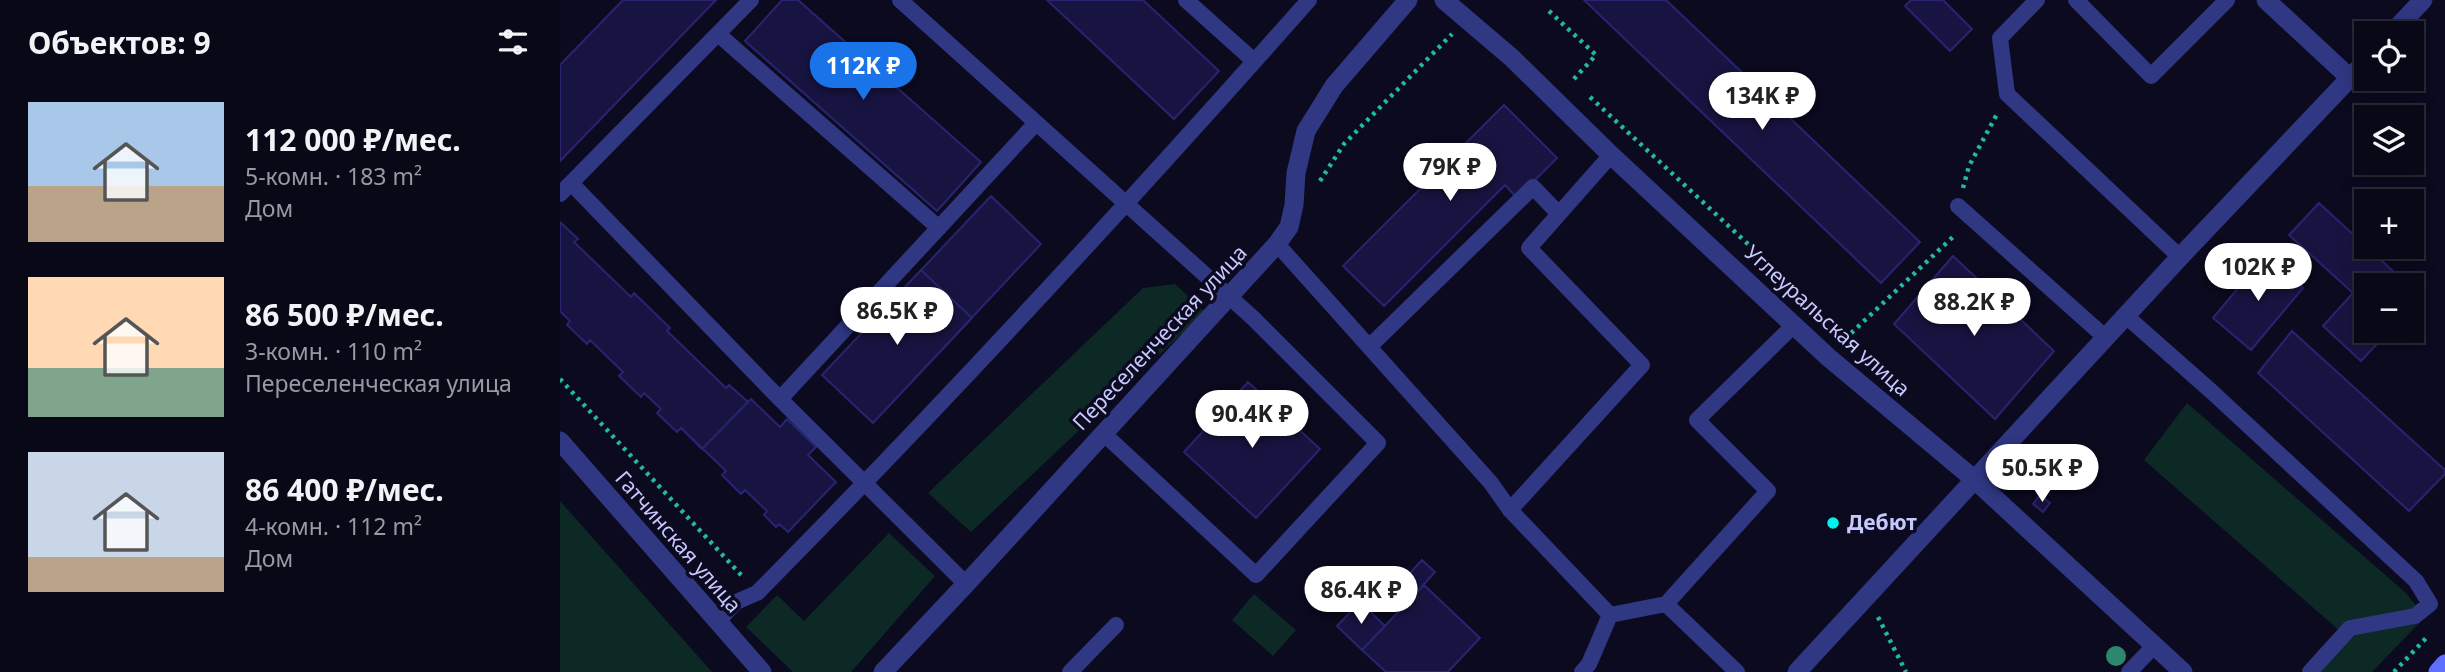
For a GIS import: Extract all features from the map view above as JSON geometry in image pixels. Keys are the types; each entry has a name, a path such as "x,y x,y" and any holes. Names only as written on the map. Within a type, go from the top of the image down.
{"main road":[{"path":"2438,672 2445,664"}],"street":[{"name":"Переселенческая улица","path":"883,672 1277,244 1289,227 1292,216 1296,173 1306,131 1334,86 1408,0"},
{"name":"Углеуральская улица","path":"1444,0 1512,58 1611,155 1828,357 1975,480 2183,672"},
{"path":"2266,0 2350,78"},
{"path":"2403,21 2423,0"},
{"path":"1797,672 2180,257 2354,74"},
{"name":"Гатчинская улица","path":"560,441 762,672"}],"lane":[{"path":"751,0 566,189 866,482 916,536 966,584"},
{"path":"900,0 1253,318 1378,443 1256,575 1103,433"},
{"path":"1186,0 1254,61"},
{"path":"718,621 736,601 757,593 866,482 1126,205 1309,0"},
{"path":"2038,0 2000,38 2007,94 2180,257"},
{"path":"2076,0 2151,76 2227,0"},
{"path":"718,34 939,228"},
{"path":"780,399 1036,123"},
{"path":"1510,510 1642,365 1528,248 1611,155"},
{"path":"1369,347 1532,187 1559,214"},
{"path":"1958,206 2106,338"},
{"path":"1277,244 1491,484 1510,510 1610,615"},
{"path":"2126,316 2416,581 2430,604 2415,616 2350,628 2310,672"},
{"path":"1610,615 1666,604 1768,491 1697,421 1794,325"},
{"path":"1666,604 1737,672"},
{"path":"1582,672 1589,664 1610,615"},
{"path":"1070,672 1116,625"},
{"path":"2129,672 2155,645"}],"path":[{"path":"1549,11 1596,55 1572,81 1564,73"},
{"path":"1583,90 1867,355"},
{"path":"1828,357 1956,236 1958,206 1969,166 2007,94"},
{"path":"560,379 757,593"},
{"path":"1869,596 1906,672"},
{"path":"2394,672 2436,627"}],"green space":[{"path":"1175,284 1205,312 971,532 928,493 1143,288"},
{"path":"2187,403 2406,593 2425,617 2372,672 2321,672 2344,642 2340,631 2144,460"},
{"path":"560,501 712,672 560,672"},
{"path":"889,533 935,576 851,672 793,672 746,627 777,595 804,621"},
{"path":"1254,594 1296,630 1273,656 1232,620"}],"building":[{"path":"623,0 716,0 560,161 560,65"},
{"path":"782,0 798,0 981,162 937,211 745,41"},
{"path":"1047,0 1143,0 1219,71 1174,119"},
{"path":"1584,0 1666,0 1920,242 1881,283"},
{"path":"1911,0 1943,0 1972,29 1950,51 1905,6"},
{"path":"1504,105 1557,158 1517,198 1505,185 1384,306 1343,266"},
{"path":"991,196 1041,244 873,423 822,375"},
{"path":"2319,203 2354,235 2354,259 2380,259 2395,273 2354,273 2354,343 2378,343 2361,361 2323,326 2353,293 2289,235"},
{"path":"560,222 578,239 574,242 631,297 634,293 670,328 667,331 726,388 729,385 748,402 751,399 780,427 787,419 816,447 808,455 836,482 788,532 779,524 776,527 764,515 767,511 745,490 741,494 722,475 726,471 681,428 677,432 657,413 661,409 644,393 641,397 619,376 623,372 590,340 587,344 567,325 570,321 560,311"},
{"path":"560,222 578,239 574,242 631,297 634,293 670,328 667,331 726,388 729,385 748,402 702,449 681,428 677,432 657,413 661,409 644,393 641,397 619,376 623,372 590,340 587,344 567,325 570,321 560,311"},
{"path":"2266,255 2303,288 2251,350 2213,318"},
{"path":"1953,256 2054,351 1995,419 1894,324"},
{"path":"921,270 972,318 873,423 822,375"},
{"path":"2292,331 2445,470 2445,474 2409,511 2258,373"},
{"path":"1248,382 1320,449 1256,518 1184,452"},
{"path":"2040,495 2050,503 2043,512 2033,504"},
{"path":"1422,560 1435,572 1408,602 1394,590"},
{"path":"1424,585 1480,638 1448,672 1386,672 1362,650"},
{"path":"1360,602 1385,626 1362,650 1337,626"}],"place":[{"name":"Дебют","path":"1833,523"}]}
